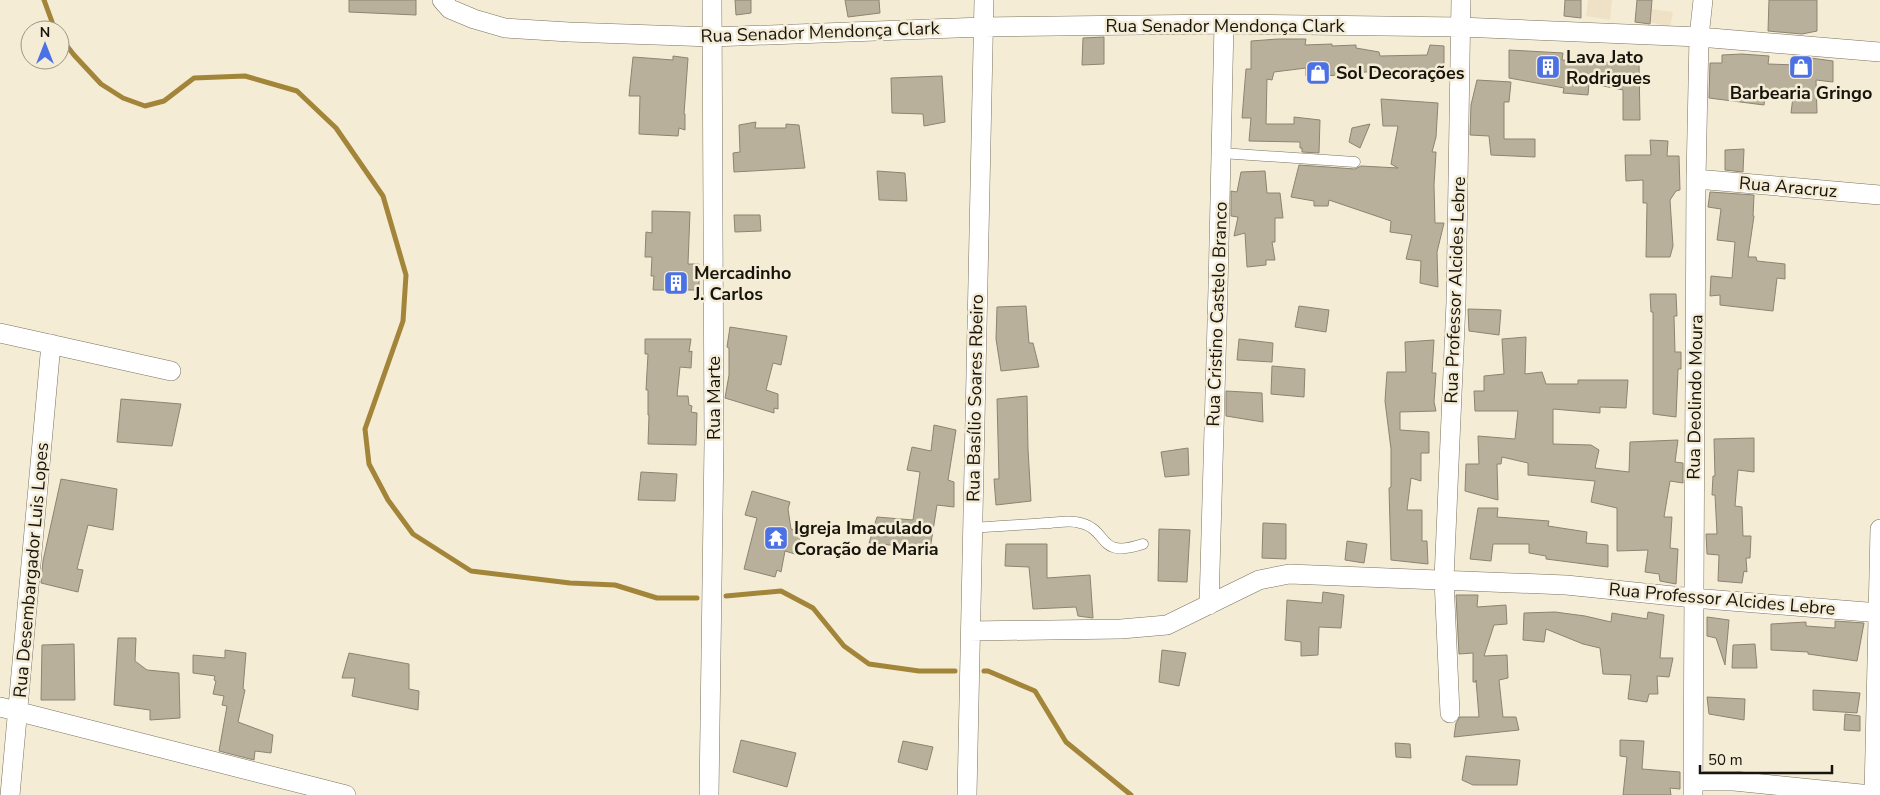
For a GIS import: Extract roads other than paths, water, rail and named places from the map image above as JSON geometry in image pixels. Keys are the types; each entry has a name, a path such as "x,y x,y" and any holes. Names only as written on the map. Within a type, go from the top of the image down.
{"street":[{"name":"Rua Senador Mendonça Clark","path":"442,0 450,9 497,26 569,32 712,37 983,27 1224,24 1460,27 1699,38 1880,52"},
{"name":"Rua Marte","path":"709,795 714,443 712,0"},
{"name":"Rua Professor Alcides Lebre","path":"1450,713 1444,579 1456,302 1461,0"},
{"name":"Rua Deolindo Moura","path":"1693,788 1696,179 1699,38 1703,0"},
{"name":"Rua Basílio Soares Rbeiro","path":"968,795 984,1"},
{"name":"Rua Cristino Castelo Branco","path":"1209,604 1224,24"},
{"name":"Rua Aracruz","path":"1696,179 1880,195"},
{"path":"0,333 171,371"},
{"name":"Rua Desembargador Luis Lopes","path":"10,795 9,709 51,344"},
{"path":"1693,788 1734,781 1872,795 1879,613 1880,529"},
{"name":"Rua Professor Alcides Lebre","path":"970,631 1121,629 1167,625 1259,580 1289,574 1566,585 1693,598 1879,613"},
{"path":"9,709 346,795"}],"lane":[{"path":"1221,153 1354,162"},
{"path":"972,528 1076,522 1094,528 1108,546 1127,549 1143,544"}],"waterway":[{"path":"44,0 51,20"},
{"path":"70,50 101,84 123,98 145,106 164,101 194,78 245,76 297,91 336,128 383,196 406,275 403,321 365,429 369,464 388,500 413,534 471,571 570,583 615,585 657,598 697,598"},
{"path":"726,596 781,591 813,608 844,646 869,664 919,671 955,671"},
{"path":"984,671 1035,691 1066,742 1131,795"}],"place":[{"name":"Lava Jato Rodrigues","path":"1548,67"},
{"name":"Barbearia Gringo","path":"1801,67"},
{"name":"Sol Decorações","path":"1318,73"},
{"name":"Mercadinho J. Carlos","path":"676,283"},
{"name":"Igreja Imaculado Coração de Maria","path":"776,538"}]}
